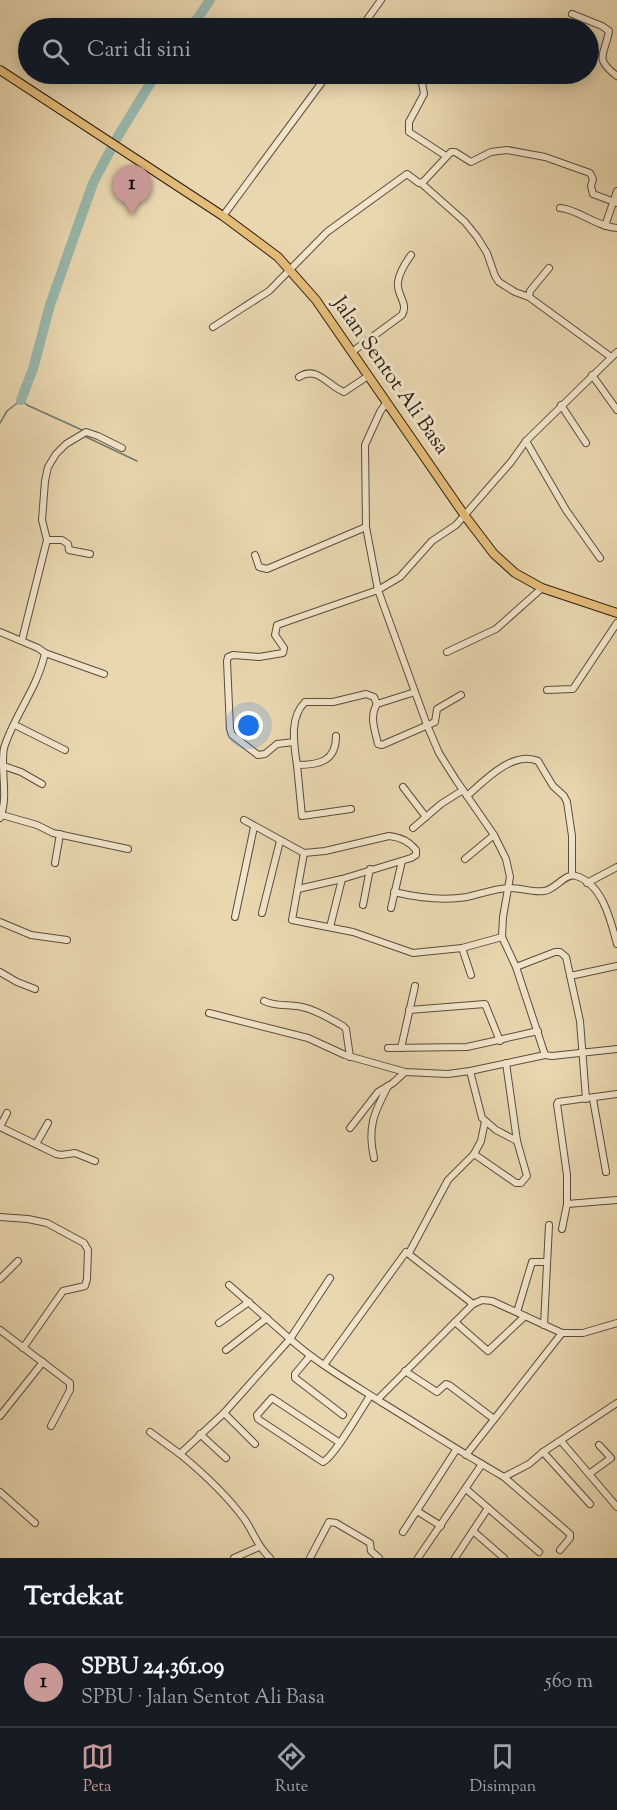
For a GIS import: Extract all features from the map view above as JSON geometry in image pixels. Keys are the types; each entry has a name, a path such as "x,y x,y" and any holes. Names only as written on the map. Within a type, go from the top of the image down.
{"main road":[{"path":"0,65 8,70 10,75"},
{"path":"0,70 10,75"},
{"name":"Jalan Sentot Ali Basa","path":"10,75 18,80"},
{"name":"Jalan Sentot Ali Basa","path":"23,84 223,216 278,258 316,300 465,516 494,554 515,573 542,588 617,613"}],"street":[{"path":"369,18 381,0"},
{"path":"572,14 582,18"},
{"path":"599,25 609,31 602,59 605,67 617,76"},
{"path":"223,216 321,84"},
{"path":"422,84 424,94 409,122 409,132 446,156"},
{"path":"421,183 453,151 473,162 498,150 545,157 590,173 593,178 591,186 593,194 615,202"},
{"path":"213,327 269,291 327,232 399,178 409,174 465,222 487,253 499,282 529,297 611,357"},
{"path":"605,226 617,191"},
{"path":"560,208 570,209 586,219 617,228"},
{"path":"352,352 402,315 405,305 397,283 411,255"},
{"path":"529,297 530,291 549,268"},
{"path":"294,742 277,744 262,755 258,755 232,735 229,722 226,660 228,657 233,655 259,657 283,653 284,648 275,635 280,622 378,590 400,577 427,546 465,516 526,441 617,352"},
{"path":"299,377 308,373 316,375 344,392 368,376"},
{"path":"592,375 617,410"},
{"path":"386,403 365,446 366,527 378,590 427,726 440,753 494,835 506,859 510,877 502,937 516,967 545,1055"},
{"path":"561,405 586,443"},
{"path":"22,640 46,540 42,520 48,467 66,444 86,432 122,448"},
{"path":"526,441 566,510 600,558"},
{"path":"255,555 259,567 267,569 366,527"},
{"path":"46,540 62,540 68,544 68,549 90,554"},
{"path":"447,652 496,629 542,588"},
{"path":"547,690 573,689 617,623"},
{"path":"0,633 22,640 45,653 104,674"},
{"path":"45,653 40,674 4,747 1,765 1,816 60,834 128,849"},
{"path":"377,704 415,692"},
{"path":"351,809 302,816 294,742 296,716 305,702 333,702 366,694 374,697 377,704 373,713 373,722 380,745 435,722 437,709 461,695"},
{"path":"15,725 65,750"},
{"path":"297,765 314,764 327,759 335,750 336,736"},
{"path":"467,796 514,761 528,758 538,761 553,786 567,802 572,836 572,875"},
{"path":"1,765 21,772 42,784"},
{"path":"403,787 426,817"},
{"path":"413,828 463,790"},
{"path":"244,820 304,853 325,851 389,836 407,842 416,850 416,855 402,861 342,879 298,888"},
{"path":"235,917 254,827"},
{"path":"56,863 60,834"},
{"path":"465,859 494,835"},
{"path":"262,913 280,841"},
{"path":"304,853 292,920 353,932 413,953 462,948 502,937"},
{"path":"391,908 402,861"},
{"path":"587,883 617,867"},
{"path":"363,905 370,869"},
{"path":"572,875 587,883 606,906 617,944"},
{"path":"394,892 442,900 508,888 543,891 555,887 572,875"},
{"path":"330,927 342,879"},
{"path":"0,922 31,935 67,940"},
{"path":"462,948 471,975"},
{"path":"516,967 555,952 560,952 566,957 580,1021 586,1098"},
{"path":"570,976 617,966"},
{"path":"0,972 35,989"},
{"path":"401,1048 415,986"},
{"path":"264,1001 273,1005 295,1005 314,1010 343,1026 346,1029 350,1057"},
{"path":"409,1010 485,1004 488,1006 500,1041"},
{"path":"209,1013 308,1038 350,1057 405,1072 448,1074 545,1055 617,1049"},
{"path":"388,1048 467,1047 538,1031"},
{"path":"474,1154 516,1182 521,1183 526,1176 517,1141 506,1063"},
{"path":"471,1071 482,1118 517,1141"},
{"path":"350,1128 373,1098 405,1072"},
{"path":"374,1158 370,1140 372,1125 388,1085"},
{"path":"562,1229 567,1204 567,1175 556,1104 617,1094"},
{"path":"593,1099 606,1172"},
{"path":"7,1113 0,1127 56,1154 75,1153 95,1161"},
{"path":"324,1365 404,1253 409,1252 448,1180 474,1154 481,1141 484,1121"},
{"path":"36,1144 48,1123"},
{"path":"567,1204 617,1200"},
{"path":"0,1217 47,1223 81,1241 88,1250 85,1286 63,1291 22,1348"},
{"path":"544,1324 549,1225"},
{"path":"409,1252 473,1304"},
{"path":"0,1279 18,1261"},
{"path":"517,1312 532,1262 547,1262"},
{"path":"180,1454 224,1413 290,1339 330,1278"},
{"path":"229,1285 310,1356 456,1450 504,1477 570,1534 570,1538 560,1550"},
{"path":"378,1399 473,1304 487,1299 562,1333 583,1333 617,1323"},
{"path":"219,1323 249,1302"},
{"path":"455,1322 488,1351 525,1316"},
{"path":"226,1350 267,1318"},
{"path":"0,1330 67,1380 70,1387 51,1426"},
{"path":"466,1455 562,1333"},
{"path":"310,1356 294,1376 343,1415"},
{"path":"0,1416 43,1362"},
{"path":"405,1371 437,1392 446,1384 449,1385 494,1419"},
{"path":"340,1443 273,1399 257,1415 258,1419 323,1462 328,1460 340,1443 370,1396"},
{"path":"504,1477 529,1464 543,1452 617,1403"},
{"path":"224,1413 255,1444"},
{"path":"150,1432 202,1472 244,1519 257,1538 259,1547 270,1558"},
{"path":"200,1434 226,1458"},
{"path":"561,1441 617,1507"},
{"path":"589,1474 611,1458 599,1445"},
{"path":"403,1532 456,1450"},
{"path":"543,1452 590,1504"},
{"path":"418,1558 482,1464"},
{"path":"466,1489 538,1552"},
{"path":"0,1492 35,1523"},
{"path":"455,1558 488,1508"},
{"path":"417,1511 441,1526"},
{"path":"310,1558 329,1522 336,1523 370,1543 371,1551 379,1558"},
{"path":"473,1531 504,1558"},
{"path":"234,1558 259,1547"}],"waterway":[{"path":"198,18 210,0"},
{"path":"21,400 33,369 50,305 93,183 150,84"},
{"path":"0,423 7,411 21,400 27,405 82,430"},
{"path":"86,437 137,461"}],"place":[{"name":"SPBU 24.361.09","path":"132,215"}]}
